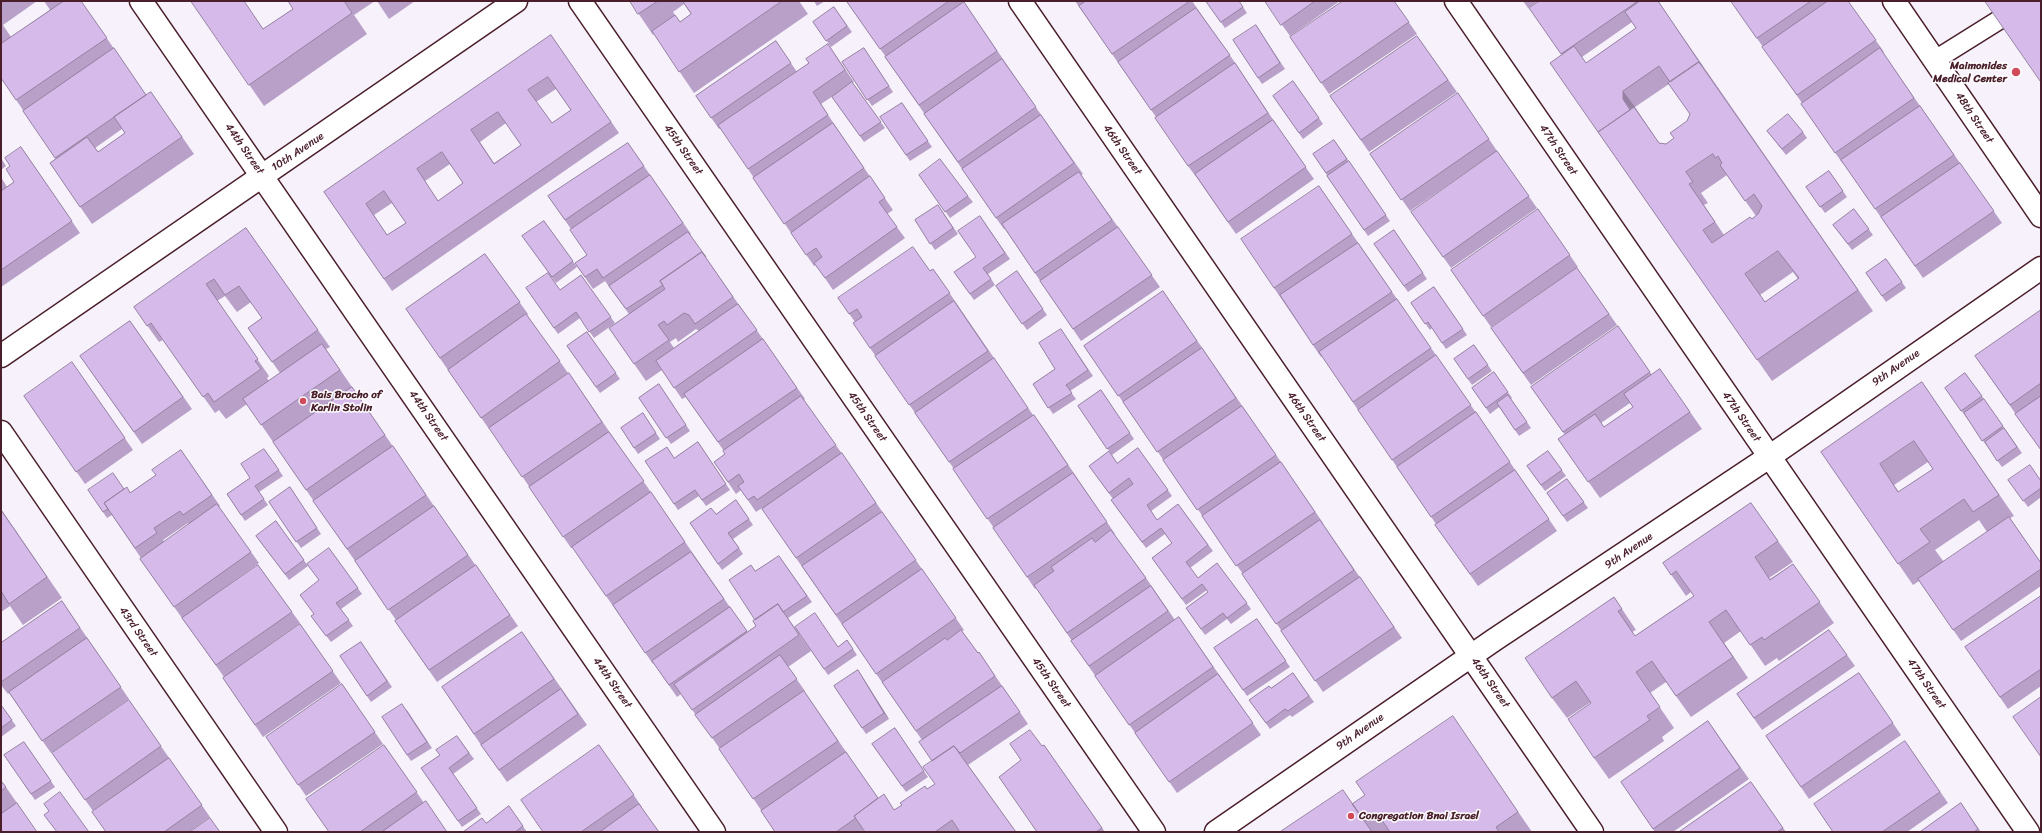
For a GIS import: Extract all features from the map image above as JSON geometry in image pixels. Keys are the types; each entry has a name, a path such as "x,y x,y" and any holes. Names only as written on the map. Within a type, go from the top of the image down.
{"street":[{"name":"44th Street","path":"141,1 714,832"},
{"name":"10th Avenue","path":"1,356 516,1"},
{"name":"45th Street","path":"580,1 1154,832"},
{"name":"46th Street","path":"1020,1 1592,832"},
{"name":"47th Street","path":"1456,1 2028,832"},
{"name":"48th Street","path":"1894,1 2041,216"},
{"name":"9th Avenue","path":"1216,832 1471,656 1769,457 2041,268"},
{"name":"43rd Street","path":"1,432 276,832"}],"lane":[{"path":"1935,60 1999,20"}],"building":[{"path":"64,1 81,1 107,38 16,100 1,78 1,44"},
{"path":"191,1 244,1 263,29 293,9 288,1 344,1 352,13 249,85"},
{"path":"630,1 658,1 638,14"},
{"path":"683,1 782,1 679,72 652,31 675,15 680,22 691,14"},
{"path":"949,1 880,49 847,2"},
{"path":"1086,1 1190,1 1112,54 1079,6"},
{"path":"1206,1 1239,1 1243,7 1221,22"},
{"path":"1265,1 1315,1 1281,25"},
{"path":"1343,1 1394,1 1409,22 1321,83 1290,37"},
{"path":"1540,1 1638,1 1561,54 1529,8"},
{"path":"1640,1 1658,1 1702,66 1699,62 1670,82 1659,66 1623,91 1623,99 1630,110 1598,132 1550,63 1574,46 1586,63 1636,28 1625,12"},
{"path":"1731,1 1811,1 1757,38"},
{"path":"1828,1 1848,1 1876,40 1797,95 1762,47"},
{"path":"1985,1 2041,1 2041,82"},
{"path":"964,2 997,51 919,105 885,57"},
{"path":"834,7 847,26 826,41 813,22"},
{"path":"1196,8 1230,55 1151,110 1118,62"},
{"path":"1256,25 1280,63 1258,78 1233,40"},
{"path":"551,35 611,122 384,279 324,192","holes":["548,77 571,110 552,123 528,90","498,112 521,145 494,164 471,130","442,152 463,183 438,201 417,169","384,191 406,223 387,235 366,204"]},
{"path":"1417,36 1448,80 1361,140 1330,96"},
{"path":"776,41 791,63 711,118 696,96"},
{"path":"828,44 845,70 813,92 828,115 748,169 718,125 809,63 806,59"},
{"path":"114,48 146,95 55,158 23,111"},
{"path":"864,48 889,86 867,100 842,62"},
{"path":"1880,48 1914,98 1835,153 1801,104"},
{"path":"1002,59 1036,107 958,162 924,114"},
{"path":"1699,62 1858,290 1757,360 1598,132 1634,107 1659,143 1666,144 1674,138 1670,133 1687,121 1690,114 1668,83","holes":["1713,154 1715,158 1718,156 1722,163 1720,165 1745,201 1754,194 1762,206 1758,214 1752,219 1750,217 1712,243 1703,230 1715,222 1689,184 1693,182 1686,172","1778,251 1799,278 1765,302 1745,274"]},
{"path":"1235,63 1268,113 1188,166 1155,118"},
{"path":"1293,81 1319,118 1299,133 1273,96"},
{"path":"852,82 881,122 860,136 832,97"},
{"path":"151,92 182,137 80,207 50,163 87,137 98,152 125,133 114,117"},
{"path":"1458,93 1489,139 1401,200 1370,154"},
{"path":"902,103 928,141 906,155 880,117"},
{"path":"1920,106 1954,155 1875,209 1841,160"},
{"path":"1788,114 1803,132 1782,149 1767,131"},
{"path":"1041,115 1074,163 996,218 962,169"},
{"path":"1273,120 1306,167 1228,222 1195,174"},
{"path":"833,123 864,168 784,224 753,178"},
{"path":"1334,140 1347,159 1326,173 1313,154"},
{"path":"628,143 644,166 565,220 548,196"},
{"path":"21,147 72,221 1,270 1,191 14,182 6,169 10,166 5,158"},
{"path":"1497,151 1529,196 1443,257 1411,212"},
{"path":"940,159 968,196 945,212 919,175"},
{"path":"1349,161 1386,215 1364,230 1327,176"},
{"path":"1960,163 1994,211 1915,266 1881,217"},
{"path":"1829,171 1843,191 1820,207 1806,187"},
{"path":"1079,172 1112,220 1035,273 1002,224"},
{"path":"650,175 683,223 603,278 597,269 585,277 575,263 587,255 570,230"},
{"path":"870,176 885,198 879,202 897,227 825,278 814,263 822,257 816,248 806,255 791,233"},
{"path":"1319,186 1352,234 1274,288 1241,239"},
{"path":"938,205 953,228 930,244 915,220"},
{"path":"1538,209 1570,255 1483,316 1451,270"},
{"path":"1854,209 1869,229 1848,244 1833,225"},
{"path":"980,216 1005,253 983,268 991,279 970,294 954,272 976,257 958,231"},
{"path":"544,221 573,261 552,277 522,236"},
{"path":"1118,227 1152,275 1073,329 1040,281"},
{"path":"246,228 318,330 272,362 248,328 262,318 239,286 225,295 214,279 206,284 258,359 255,361 261,369 214,402 208,393 203,397 151,323 147,326 134,307"},
{"path":"1394,230 1423,273 1404,286 1374,244"},
{"path":"688,232 706,257 702,252 660,281 663,285 626,309 609,286"},
{"path":"1358,243 1392,292 1313,345 1280,295"},
{"path":"913,247 930,271 933,269 950,293 870,348 853,323 862,317 857,309 849,314 838,298"},
{"path":"702,252 733,297 695,324 689,315 684,313 667,325 664,321 658,325 669,340 634,364 609,328 665,289 660,281"},
{"path":"485,254 520,302 440,358 406,309"},
{"path":"1886,259 1902,282 1882,296 1866,273"},
{"path":"1577,268 1609,314 1523,373 1491,328"},
{"path":"1017,271 1043,309 1022,324 996,286"},
{"path":"548,273 560,290 581,275 611,317 589,332 576,312 554,328 526,288"},
{"path":"1434,287 1463,329 1442,343 1428,322 1425,324 1411,303"},
{"path":"1163,291 1197,341 1118,396 1084,346"},
{"path":"1397,299 1431,348 1353,402 1319,352"},
{"path":"954,301 988,351 909,405 875,356"},
{"path":"738,304 757,330 674,388 656,361"},
{"path":"2041,310 2041,383 2010,405 1975,356"},
{"path":"526,314 560,361 481,418 448,370"},
{"path":"130,321 183,397 134,432 80,356"},
{"path":"1618,326 1650,372 1563,432 1531,387"},
{"path":"1061,329 1088,370 1066,385 1072,393 1048,408 1033,384 1055,369 1039,343"},
{"path":"587,332 616,373 596,387 567,346"},
{"path":"763,339 797,388 718,442 684,394"},
{"path":"322,344 340,370 261,425 243,399"},
{"path":"1474,345 1488,365 1468,379 1454,359"},
{"path":"1202,348 1236,398 1157,452 1123,402"},
{"path":"1436,355 1471,405 1392,460 1358,410"},
{"path":"994,358 1028,408 949,462 915,413"},
{"path":"72,362 125,438 76,472 24,396"},
{"path":"1660,369 1690,412 1588,482 1558,439 1595,414 1604,427 1633,407 1624,394"},
{"path":"1494,372 1508,392 1486,408 1472,388"},
{"path":"569,373 602,422 522,477 489,428"},
{"path":"1965,373 1982,396 1961,411 1945,388"},
{"path":"1922,382 1999,495 1973,512 1964,499 1920,529 1930,542 1898,564 1821,452","holes":["1914,441 1933,469 1898,492 1880,464"]},
{"path":"659,384 686,425 666,438 639,398"},
{"path":"352,387 385,435 306,490 273,442"},
{"path":"1101,390 1130,433 1107,449 1078,406"},
{"path":"1508,395 1527,422 1515,430 1497,403"},
{"path":"801,396 836,445 757,500 754,496 748,500 738,486 744,482 739,474 728,482 714,462 725,454 723,451"},
{"path":"2041,396 2041,450 2015,414"},
{"path":"1984,399 2003,426 1982,441 1964,413"},
{"path":"1242,406 1276,455 1197,510 1163,460"},
{"path":"1476,412 1510,462 1431,517 1397,467"},
{"path":"643,413 656,433 634,448 621,428"},
{"path":"1034,415 1068,465 987,519 953,469"},
{"path":"2004,428 2017,447 1997,461 1985,442"},
{"path":"609,432 644,481 563,537 529,487"},
{"path":"698,442 726,484 702,500 695,490 674,504 645,461 667,447 674,458"},
{"path":"393,446 426,495 347,549 313,501"},
{"path":"1138,448 1168,490 1147,505 1157,520 1178,504 1208,545 1186,562 1198,578 1217,563 1247,603 1227,618 1223,613 1201,629 1186,608 1208,592 1202,584 1182,599 1152,558 1172,543 1161,528 1142,542 1111,500 1133,484 1129,478 1109,493 1089,466 1109,451 1117,463"},
{"path":"264,449 279,470 255,486 264,499 241,515 227,494 250,478 241,464"},
{"path":"181,450 212,495 183,515 180,511 154,528 157,533 135,548 104,503 127,487 130,493 156,475 152,470"},
{"path":"1548,451 1562,470 1541,485 1527,466"},
{"path":"842,453 876,503 796,558 762,509"},
{"path":"1281,462 1315,512 1236,566 1202,516"},
{"path":"2030,465 2041,481 2041,488 2023,501 2008,480"},
{"path":"1515,470 1549,519 1470,574 1435,525"},
{"path":"113,473 124,489 104,503 108,509 103,512 88,490"},
{"path":"1073,473 1107,522 1027,577 993,528"},
{"path":"1567,479 1584,502 1563,516 1547,493"},
{"path":"290,487 317,528 296,542 269,502"},
{"path":"651,492 685,542 606,596 572,547"},
{"path":"736,500 749,519 728,533 739,548 718,564 690,523 711,508 716,514"},
{"path":"1751,503 1778,541 1755,557 1770,580 1793,564 1820,602 1764,640 1762,637 1750,645 1726,610 1709,622 1733,657 1676,696 1652,661 1636,672 1660,707 1647,716 1650,720 1594,758 1568,719 1591,703 1576,681 1552,698 1525,658 1614,597 1622,609 1618,611 1635,636 1694,596 1676,571 1671,575 1663,563"},
{"path":"217,504 251,552 174,607 140,559"},
{"path":"434,506 468,555 388,610 355,561"},
{"path":"1,510 47,577 9,604 1,591"},
{"path":"882,512 916,560 836,615 802,566"},
{"path":"2009,517 2041,563 2041,569 1953,630 1918,579"},
{"path":"1320,520 1354,570 1276,624 1242,574"},
{"path":"276,521 304,560 285,574 256,536"},
{"path":"1111,530 1146,578 1067,633 1034,585 1054,571 1051,567 1092,538 1095,542"},
{"path":"329,548 358,588 336,603 349,620 326,636 311,616 314,614 300,595 319,580 307,564"},
{"path":"691,552 724,599 645,653 613,605"},
{"path":"779,556 807,596 783,612 778,604 755,620 729,580 751,565 755,571"},
{"path":"258,565 292,612 216,665 182,618"},
{"path":"476,565 510,615 429,670 395,621"},
{"path":"922,569 956,618 876,674 842,624"},
{"path":"1360,577 1394,627 1315,681 1281,631"},
{"path":"1151,586 1168,611 1089,666 1071,641"},
{"path":"2041,596 2041,669 2000,697 1965,647"},
{"path":"62,601 80,628 1,682 1,643"},
{"path":"778,604 799,635 692,710 674,684 756,626 753,621"},
{"path":"730,607 747,631 669,685 652,661"},
{"path":"815,613 838,647 847,640 853,649 824,669 795,627"},
{"path":"1179,617 1213,667 1129,725 1095,676"},
{"path":"1257,619 1286,661 1243,690 1214,648"},
{"path":"300,624 333,671 255,725 223,678"},
{"path":"961,630 978,653 979,652 995,676 916,731 882,682 945,638 947,640"},
{"path":"1829,630 1847,655 1754,718 1737,694"},
{"path":"522,632 554,679 474,734 442,687"},
{"path":"87,638 121,687 42,741 9,692"},
{"path":"361,642 387,681 367,696 340,656"},
{"path":"780,655 797,679 712,738 695,715"},
{"path":"858,670 884,713 862,728 834,686"},
{"path":"1293,673 1309,696 1288,711 1285,709 1266,723 1249,700 1269,686 1271,688"},
{"path":"1859,673 1893,723 1801,787 1766,736"},
{"path":"1218,674 1253,723 1169,782 1135,733"},
{"path":"342,684 375,732 298,785 266,737"},
{"path":"1002,686 1020,712 960,753 954,746 932,761 919,742"},
{"path":"561,689 578,714 499,770 481,745"},
{"path":"804,691 838,741 753,799 719,749"},
{"path":"2041,697 2041,757 2013,717"},
{"path":"129,700 161,746 85,800 52,753"},
{"path":"402,704 427,742 407,755 382,717"},
{"path":"1,705 12,720 1,728"},
{"path":"1453,716 1518,812 1496,827 1499,832 1390,832 1377,813 1364,821 1352,804 1365,795 1356,782"},
{"path":"1708,721 1740,768 1653,829 1621,782"},
{"path":"895,728 924,771 902,786 872,744"},
{"path":"1030,730 1042,746 1044,745 1102,828 1096,832 1037,832 999,777 1021,760 1010,744"},
{"path":"457,736 469,753 449,768 477,808 458,821 421,768 440,755 436,750"},
{"path":"1905,741 1940,792 1882,832 1833,832 1814,804"},
{"path":"24,742 51,781 31,794 4,755"},
{"path":"384,745 417,792 360,832 329,832 306,799"},
{"path":"599,745 634,795 581,832 543,832 521,800"},
{"path":"954,746 1016,832 960,832 952,820 935,832 865,832 854,816 884,794 894,810 902,805 900,803 925,786 927,789 935,784 923,767"},
{"path":"846,752 878,798 854,816 856,818 836,832 775,832 761,811"},
{"path":"169,758 202,805 164,832 106,832 92,812"},
{"path":"1,781 6,787 1,791"},
{"path":"1751,782 1783,828 1777,832 1679,832"},
{"path":"1343,790 1372,832 1280,832"},
{"path":"60,792 89,832 57,832 44,815 49,811 44,804"},
{"path":"426,801 447,832 382,832"},
{"path":"17,803 37,832 1,832 1,814"},
{"path":"1961,803 1978,829 1974,832 1920,832"},
{"path":"639,804 659,832 600,832"},
{"path":"509,806 523,826 515,832 463,832 482,818 486,823"},
{"path":"210,818 220,832 190,832"}],"place":[{"name":"Maimonides Medical Center","path":"2016,72"},
{"name":"Bais Brocho of Karlin Stolin","path":"303,401"},
{"name":"Congregation Bnai Israel","path":"1351,816"}]}
